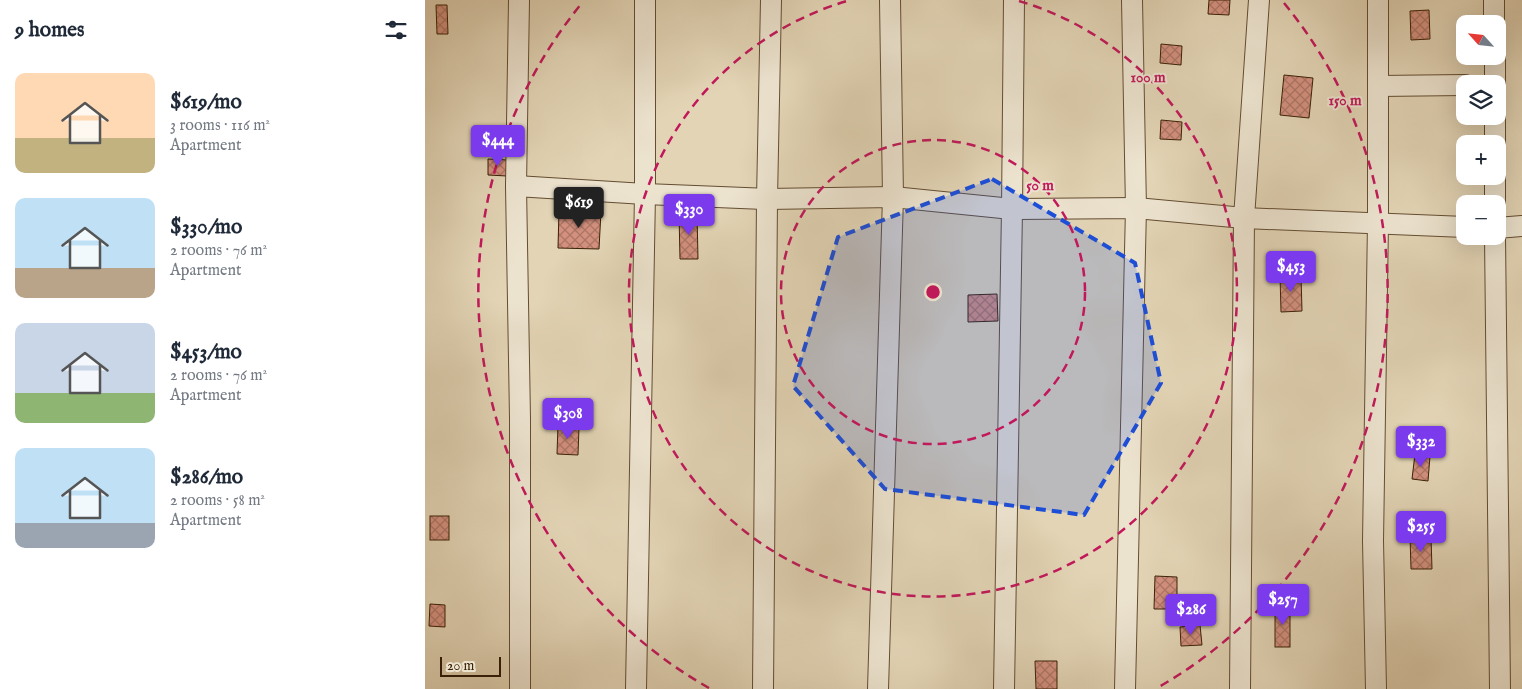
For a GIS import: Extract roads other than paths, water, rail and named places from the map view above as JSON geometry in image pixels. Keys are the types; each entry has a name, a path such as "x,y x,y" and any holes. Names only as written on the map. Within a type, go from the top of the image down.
{"street":[{"path":"519,0 516,186 521,418 520,689"},
{"path":"636,689 645,194 645,0"},
{"path":"763,689 767,199 771,0"},
{"path":"878,689 893,197 890,0"},
{"path":"1004,689 1014,0"},
{"path":"1125,689 1136,208 1132,0"},
{"path":"1240,689 1244,218 1259,0"},
{"path":"1377,689 1373,541 1378,223 1378,0"},
{"path":"1494,0 1495,15"},
{"path":"1377,86 1456,85"},
{"path":"516,186 767,199 893,197 1012,209 1136,208 1244,218 1456,227"},
{"path":"1506,227 1522,226"},
{"path":"1495,245 1500,689"}]}
